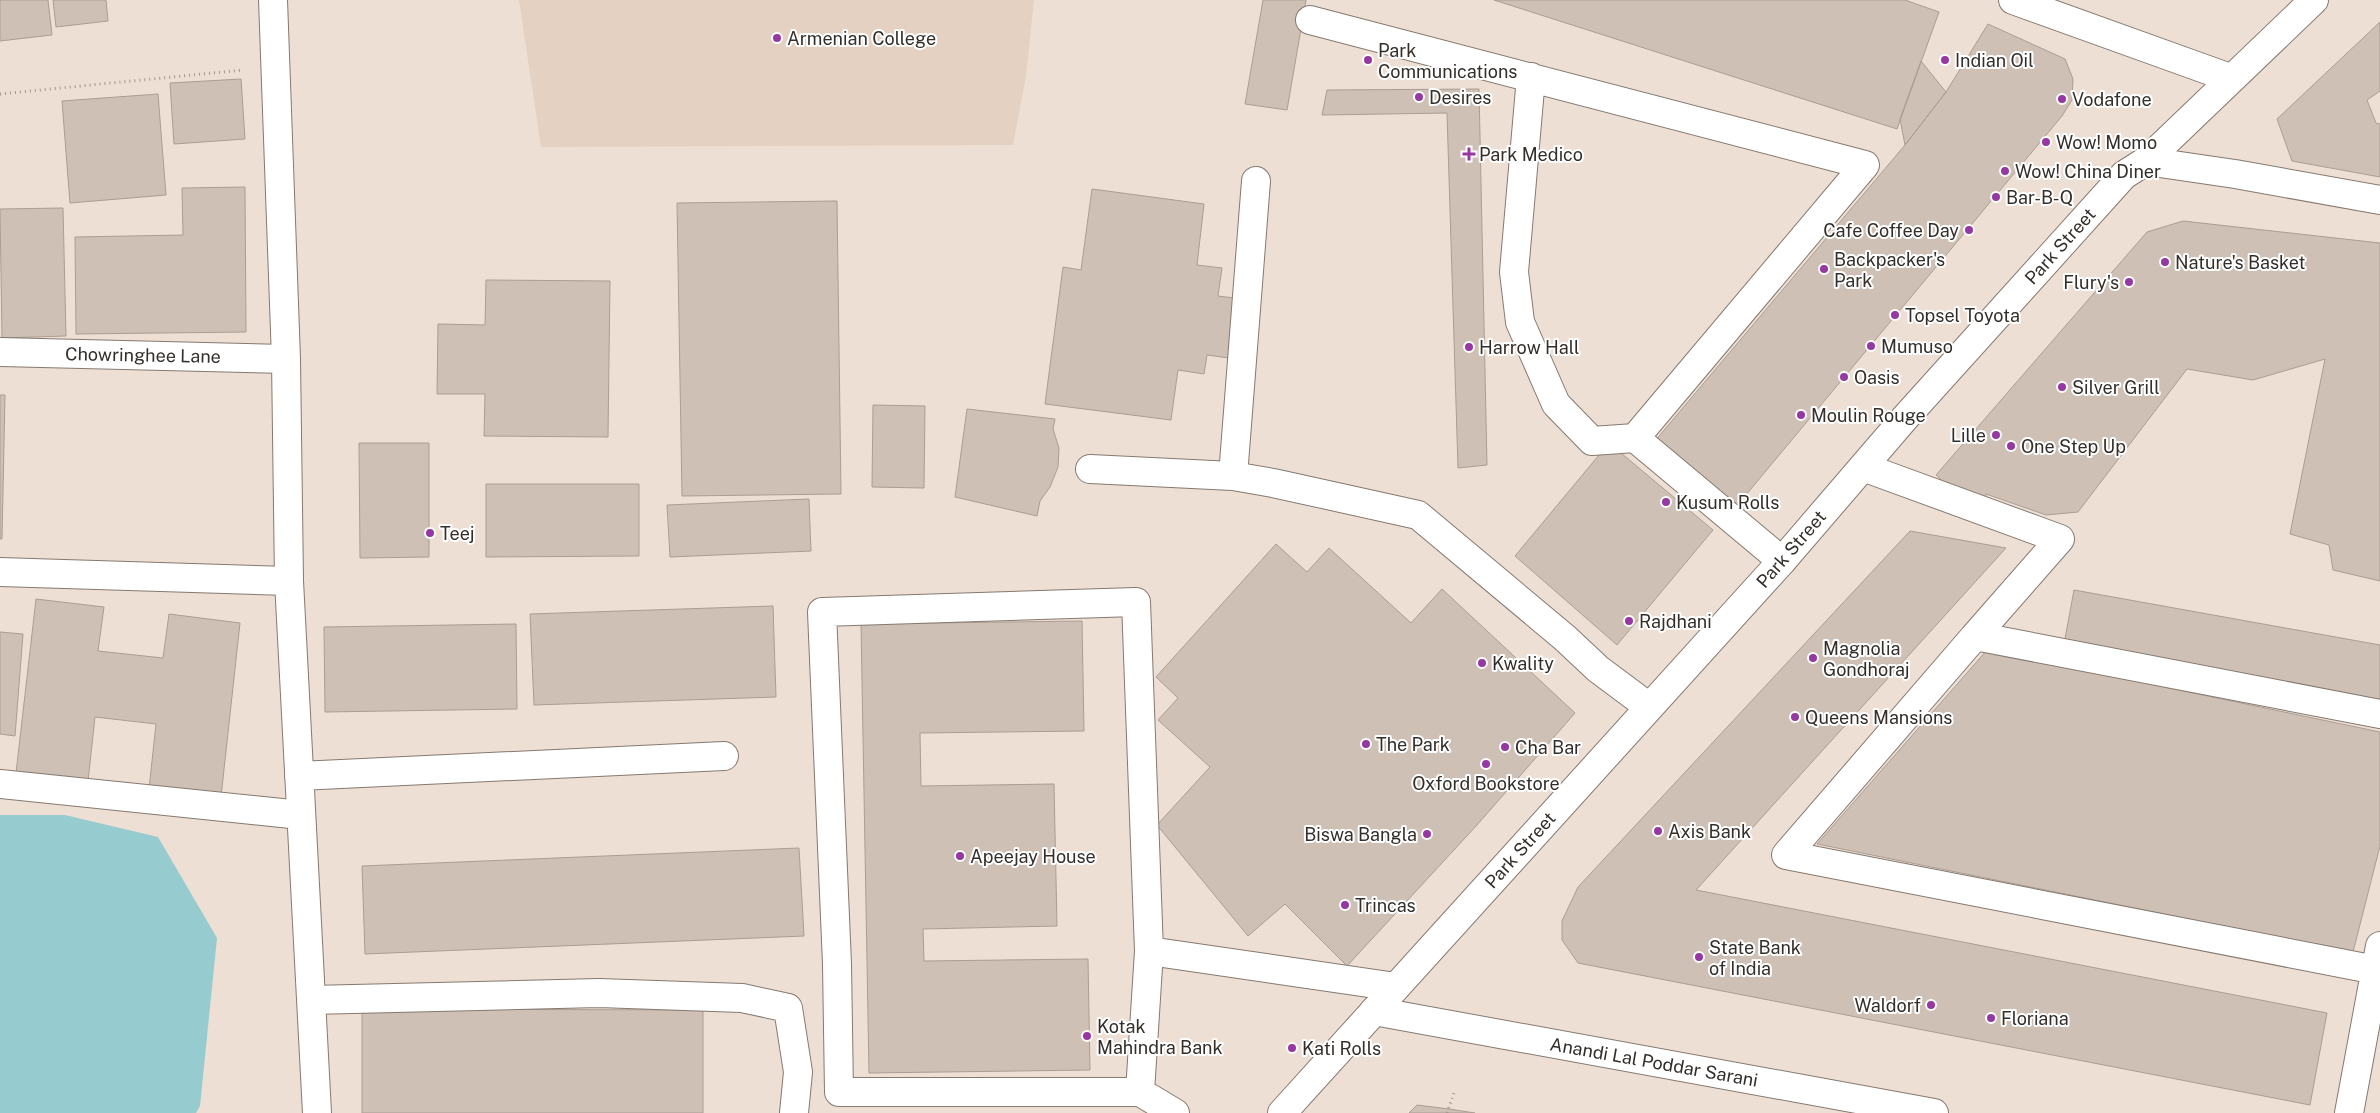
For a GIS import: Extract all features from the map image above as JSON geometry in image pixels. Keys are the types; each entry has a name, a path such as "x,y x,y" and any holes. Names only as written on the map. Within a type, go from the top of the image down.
{"street":[{"path":"273,0 277,67 286,359 289,581 317,1113"},
{"path":"2013,0 2047,6 2230,78"},
{"name":"Park Street","path":"1282,1113 1782,561 1863,467 2124,175 2146,161 2230,78 2314,0"},
{"path":"1310,20 1865,165 1636,438"},
{"path":"1531,77 1514,272 1520,322 1556,404 1592,441 1636,438 1782,561"},
{"path":"2146,161 2235,174 2380,200"},
{"path":"1233,476 1256,181"},
{"name":"Chowringhee Lane","path":"0,352 286,359"},
{"path":"1863,467 2060,539 1786,855 2378,958 2349,1113"},
{"path":"1090,469 1233,476 1274,483 1418,516 1565,638 1598,669 1649,707"},
{"path":"0,572 289,581"},
{"path":"1140,1092 1149,952 1136,602 822,612 838,964 839,1092 1140,1092 1175,1113"},
{"path":"1975,636 2380,714"},
{"path":"299,776 724,756"},
{"path":"0,784 301,815"},
{"path":"1149,952 1396,987"},
{"path":"311,1000 599,993 742,998 788,1008 798,1072 794,1113"},
{"name":"Anandi Lal Poddar Sarani","path":"1374,1011 1934,1113"}],"path":[{"path":"0,94 277,67"},
{"path":"1447,1113 1454,1093"}],"shaded area":[{"name":"Armenian College","path":"519,0 1034,0 1026,76 1013,145 541,147"}],"water":[{"path":"0,815 65,815 158,837 217,938 200,1106 196,1113 0,1113"}],"building":[{"path":"0,0 48,0 52,35 0,41"},
{"path":"53,0 106,0 108,21 56,27"},
{"path":"1263,0 1306,0 1287,110 1245,104"},
{"path":"1494,0 1905,0 1939,12 1897,129"},
{"path":"2380,22 2380,91 2367,100 2376,123 2380,124 2380,177 2292,161 2277,119"},
{"path":"1988,24 2065,59 2073,79 2072,100 2062,116 1735,508 1654,442 1905,145 1946,92"},
{"path":"1921,61 1946,92 1905,145 1900,119"},
{"path":"241,79 245,139 174,144 170,83"},
{"name":"Harrow Hall","path":"1479,89 1487,465 1458,468 1447,113 1322,115 1327,90"},
{"path":"158,94 166,195 70,203 62,101"},
{"path":"245,187 246,332 76,334 75,237 183,235 182,188"},
{"path":"1092,189 1204,204 1197,265 1222,268 1218,296 1243,299 1236,359 1207,355 1204,374 1178,370 1171,420 1045,404 1063,267 1081,270"},
{"path":"837,201 841,494 682,496 677,203"},
{"path":"63,208 66,336 2,338 0,209"},
{"path":"2183,221 2380,243 2380,581 2333,570 2329,545 2290,534 2325,359 2253,380 2187,369 2078,512 2046,515 1986,494 1985,508 1953,491 1936,475 2147,232"},
{"path":"486,280 610,281 608,437 484,436 485,394 437,394 438,324 485,325"},
{"path":"0,395 5,395 2,539 0,539"},
{"path":"873,405 925,406 924,488 872,487"},
{"path":"967,409 1055,419 1053,429 1059,448 1058,467 1050,487 1040,501 1037,516 955,497"},
{"path":"359,443 429,443 429,557 360,558"},
{"path":"1609,443 1713,530 1617,645 1515,556"},
{"path":"486,484 639,484 639,556 486,557"},
{"path":"809,499 811,551 670,557 667,505"},
{"name":"Queens Mansions","path":"1910,531 2006,548 1696,890 2327,1013 2310,1105 1578,963 1562,940 1562,921 1578,887"},
{"name":"The Park","path":"1276,544 1307,572 1329,548 1411,623 1442,589 1575,713 1477,825 1347,966 1285,904 1248,936 1157,825 1210,767 1158,720 1178,698 1156,677"},
{"path":"2074,590 2380,645 2380,700 2064,644"},
{"path":"36,599 104,607 98,651 163,658 169,614 240,623 221,797 149,789 156,724 95,717 88,781 16,773"},
{"path":"773,606 776,697 534,705 530,614"},
{"name":"Apeejay House","path":"1082,621 1084,731 920,733 921,786 1054,784 1057,926 923,929 924,961 1088,959 1090,1070 869,1073 861,624"},
{"path":"516,624 517,709 325,712 324,627"},
{"path":"0,632 23,634 15,736 0,734"},
{"path":"1987,650 2380,732 2380,846 2353,952 1817,844"},
{"path":"799,848 804,936 365,954 362,866"},
{"path":"362,1009 703,1010 703,1113 362,1113"},
{"path":"1417,1105 1449,1109 1475,1113 1409,1113"}],"place":[{"name":"Armenian College","path":"777,38"},
{"name":"Park Communications","path":"1368,60"},
{"name":"Indian Oil","path":"1945,60"},
{"name":"Desires","path":"1419,97"},
{"name":"Vodafone","path":"2062,99"},
{"name":"Wow! Momo","path":"2046,142"},
{"name":"Park Medico","path":"1469,154"},
{"name":"Wow! China Diner","path":"2005,171"},
{"name":"Bar-B-Q","path":"1996,197"},
{"name":"Cafe Coffee Day","path":"1969,230"},
{"name":"Nature's Basket","path":"2165,262"},
{"name":"Backpacker's Park","path":"1824,269"},
{"name":"Flury's","path":"2129,282"},
{"name":"Topsel Toyota","path":"1895,315"},
{"name":"Mumuso","path":"1871,346"},
{"name":"Harrow Hall","path":"1469,347"},
{"name":"Oasis","path":"1844,377"},
{"name":"Silver Grill","path":"2062,387"},
{"name":"Moulin Rouge","path":"1801,415"},
{"name":"Lille","path":"1996,435"},
{"name":"One Step Up","path":"2011,446"},
{"name":"Kusum Rolls","path":"1666,502"},
{"name":"Teej","path":"430,533"},
{"name":"Rajdhani","path":"1629,621"},
{"name":"Magnolia Gondhoraj","path":"1813,658"},
{"name":"Kwality","path":"1482,663"},
{"name":"Queens Mansions","path":"1795,717"},
{"name":"The Park","path":"1366,744"},
{"name":"Cha Bar","path":"1505,747"},
{"name":"Oxford Bookstore","path":"1486,764"},
{"name":"Axis Bank","path":"1658,831"},
{"name":"Biswa Bangla","path":"1427,834"},
{"name":"Apeejay House","path":"960,856"},
{"name":"Trincas","path":"1345,905"},
{"name":"State Bank of India","path":"1699,957"},
{"name":"Waldorf","path":"1931,1005"},
{"name":"Floriana","path":"1991,1018"},
{"name":"Kotak Mahindra Bank","path":"1087,1036"},
{"name":"Kati Rolls","path":"1292,1048"}]}
